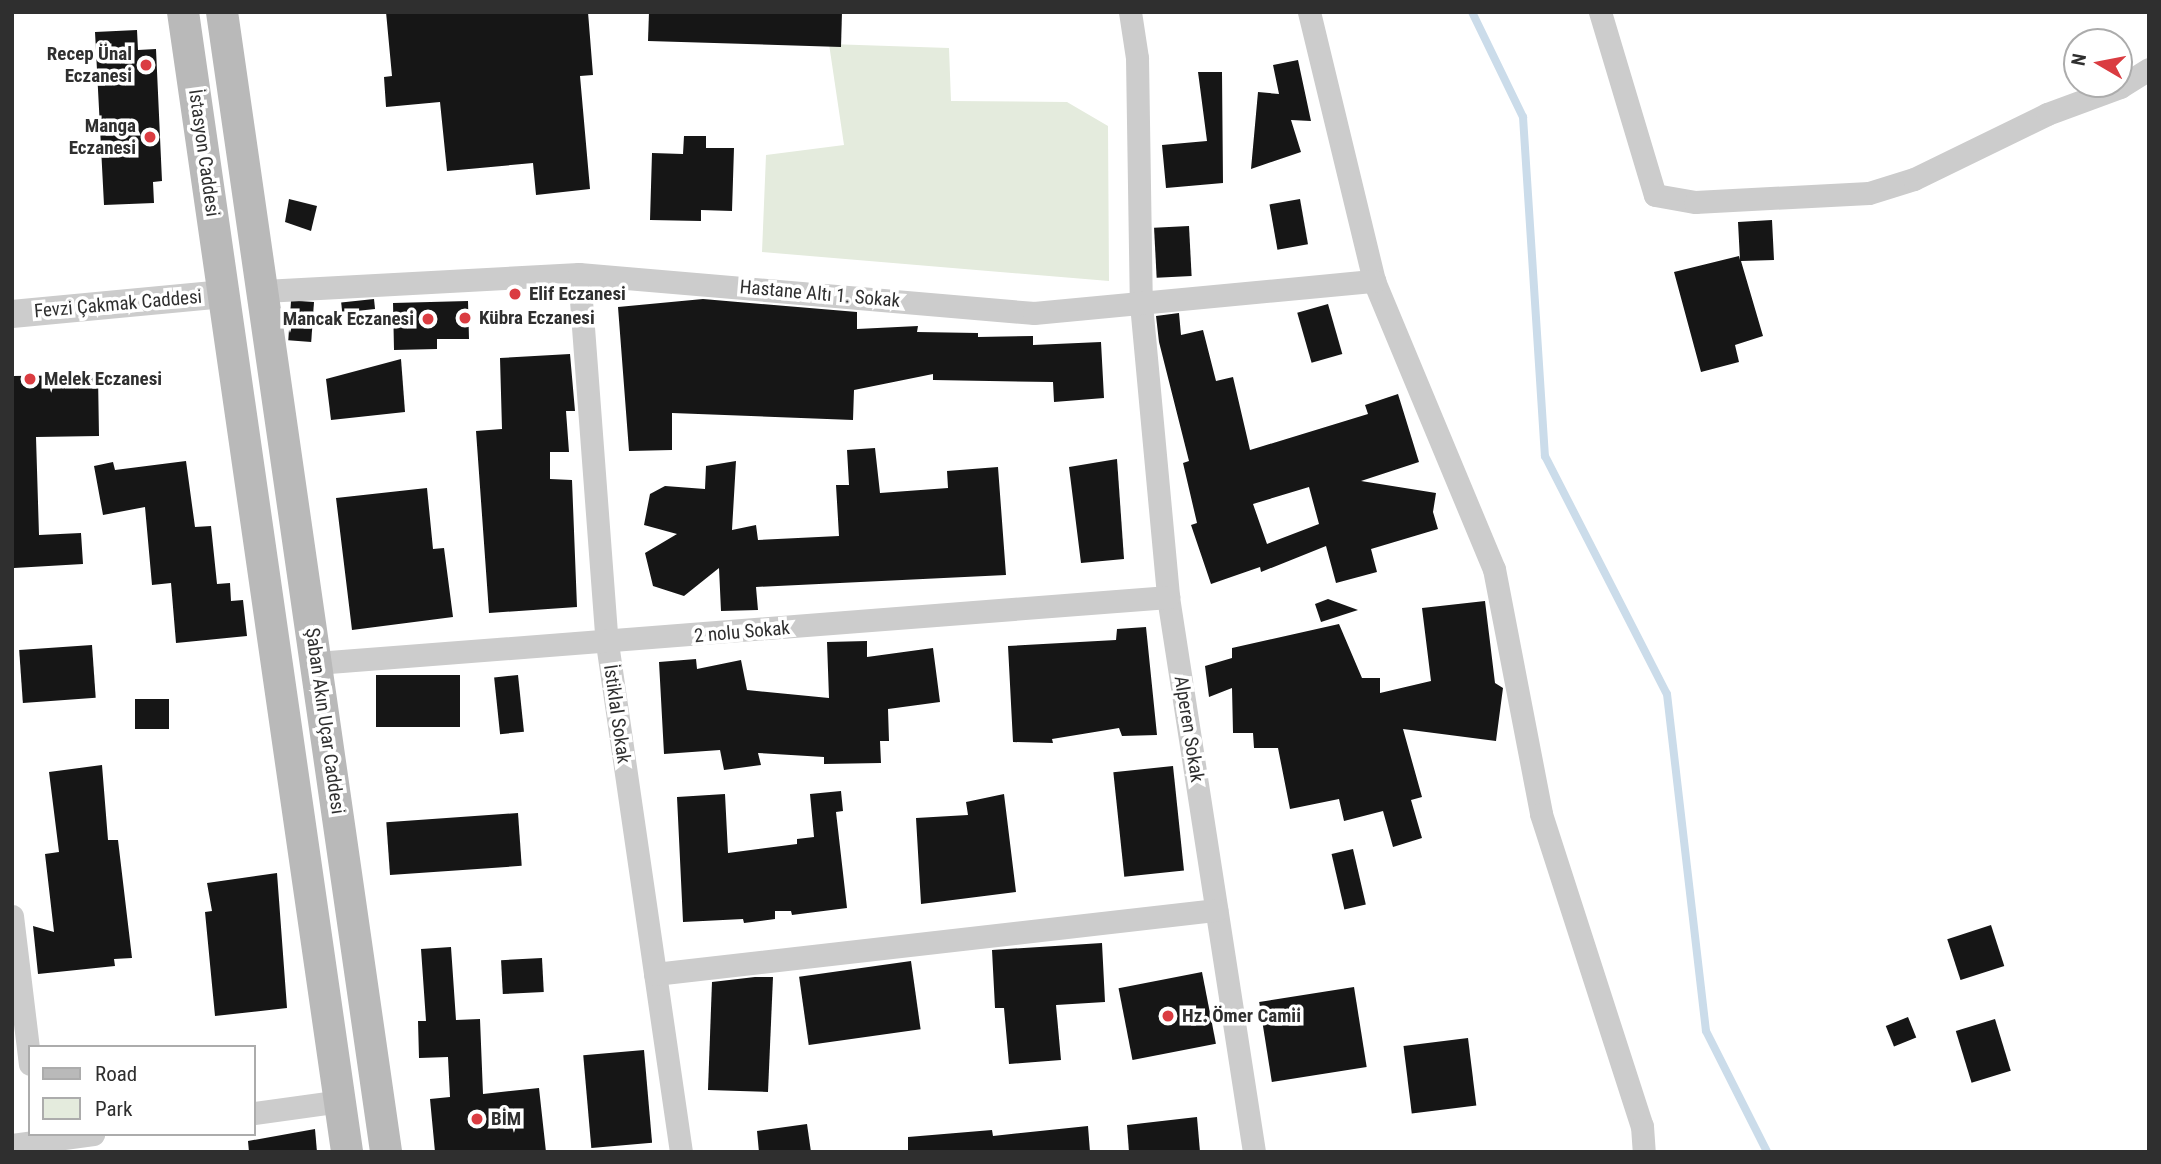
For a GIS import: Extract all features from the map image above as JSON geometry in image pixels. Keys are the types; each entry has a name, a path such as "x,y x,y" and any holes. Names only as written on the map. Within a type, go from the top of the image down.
{"main road":[{"name":"İstasyon Caddesi","path":"183,12 225,294"},
{"name":"İstasyon Caddesi","path":"222,12 264,290"},
{"path":"225,294 264,290"},
{"name":"Şaban Akın Uçar Caddesi","path":"264,290 386,1152"},
{"name":"Şaban Akın Uçar Caddesi","path":"225,294 347,1152"}],"street":[{"name":"Alperen Sokak","path":"1130,12 1138,58 1141,303 1168,597 1255,1152"},
{"path":"1309,12 1374,281 1494,569 1541,814 1642,1126 1644,1152"},
{"path":"1600,12 1655,195 1695,202 1880,190 1914,179 2047,114 2120,87 2149,69"},
{"name":"Hastane Altı 1. Sokak","path":"264,290 579,274 1034,313 1374,281"},
{"name":"İstiklal Sokak","path":"579,274 607,643 681,1152"},
{"name":"Fevzi Çakmak Caddesi","path":"12,314 225,294"},
{"name":"2 nolu Sokak","path":"316,663 607,643 1168,597"},
{"path":"655,974 1216,910"},
{"path":"12,916 28,1048"},
{"path":"256,1113 340,1101"},
{"path":"12,1145 38,1138 66,1136"}],"green space":[{"path":"829,44 949,48 951,101 1067,102 1108,126 1109,281 762,252 766,155 844,145"}],"building":[{"path":"386,12 588,12 593,75 580,76 590,189 536,195 533,163 447,171 440,102 386,107 384,77 392,76"},
{"path":"649,12 842,12 841,47 648,41"},
{"path":"137,30 138,50 156,49 162,181 153,182 154,203 104,205 95,32"},
{"path":"1298,60 1311,121 1291,120 1301,152 1251,169 1258,92 1279,94 1273,65"},
{"path":"1198,72 1222,72 1223,183 1166,188 1162,145 1207,141"},
{"path":"684,136 706,136 706,148 734,148 732,211 701,210 701,221 650,220 652,153 683,154"},
{"path":"289,199 317,206 311,231 285,222"},
{"path":"1300,199 1308,244 1277,250 1269,204"},
{"path":"1772,220 1774,260 1741,261 1763,336 1735,345 1739,362 1701,372 1674,272 1739,256 1740,260 1738,222"},
{"path":"1189,226 1192,276 1157,278 1154,228"},
{"path":"374,299 375,309 342,312 341,302"},
{"path":"703,299 857,312 857,329 918,326 917,332 978,333 978,337 1033,336 1033,345 1101,342 1104,398 1054,402 1053,382 933,380 933,374 854,390 853,420 672,413 672,450 629,451 618,307"},
{"path":"291,300 314,302 311,342 288,340"},
{"path":"468,301 469,339 437,339 437,349 394,350 393,303"},
{"path":"1328,304 1342,354 1312,363 1297,313"},
{"path":"1179,313 1181,335 1203,330 1216,381 1233,377 1250,450 1368,414 1365,405 1398,394 1419,462 1361,481 1436,493 1433,512 1438,529 1371,549 1377,572 1336,583 1326,546 1261,572 1260,567 1211,584 1191,525 1197,523 1183,463 1189,461 1159,342 1156,316","holes":["1309,487 1319,524 1267,544 1253,504"]},
{"path":"570,354 575,411 566,411 569,452 550,452 550,479 572,480 577,607 489,613 476,431 502,429 500,358"},
{"path":"401,359 405,412 331,420 326,379"},
{"path":"98,375 99,436 36,437 39,535 81,533 83,564 14,568 12,376"},
{"path":"875,448 880,493 948,488 947,471 998,467 1006,575 756,587 758,610 721,611 719,568 684,596 653,586 645,553 677,534 644,525 650,494 665,486 705,489 706,466 736,461 732,530 756,525 758,540 839,536 836,485 849,485 847,450"},
{"path":"1117,459 1124,559 1081,563 1069,467"},
{"path":"186,461 195,527 211,526 217,584 230,583 231,601 243,600 247,636 176,643 171,583 152,585 145,507 103,515 94,466 113,462 115,470"},
{"path":"427,488 433,549 444,548 453,617 352,630 336,498"},
{"path":"1328,599 1358,610 1321,622 1315,604"},
{"path":"1485,601 1495,683 1503,688 1496,741 1403,729 1422,797 1411,800 1422,838 1393,847 1383,811 1344,821 1339,799 1290,809 1278,748 1254,748 1253,733 1233,733 1232,688 1209,697 1205,666 1232,658 1232,648 1339,624 1362,678 1380,678 1380,693 1431,681 1422,608"},
{"path":"1146,627 1157,735 1122,736 1119,728 1052,739 1053,743 1013,742 1008,646 1116,640 1117,629"},
{"path":"867,641 867,657 933,648 940,702 888,709 889,741 880,741 881,763 824,764 824,757 758,753 761,765 724,770 720,750 664,754 659,662 696,659 697,669 741,660 747,690 829,698 827,642"},
{"path":"92,645 96,698 23,703 19,650"},
{"path":"376,675 460,675 460,727 376,727"},
{"path":"518,675 524,732 500,734 494,678"},
{"path":"135,699 169,699 169,729 135,729"},
{"path":"102,765 108,840 118,840 132,958 114,959 115,966 38,974 33,926 54,932 45,854 59,852 49,772"},
{"path":"1173,766 1184,870 1124,877 1113,772"},
{"path":"841,791 843,811 836,812 847,908 792,915 791,911 775,911 775,919 744,923 743,919 683,922 677,797 725,794 728,853 797,844 797,839 814,837 810,794"},
{"path":"1004,794 1016,892 921,904 916,818 968,815 966,802"},
{"path":"518,813 522,866 390,875 386,822"},
{"path":"1353,849 1366,905 1344,909 1332,854"},
{"path":"277,873 287,1008 215,1016 205,912 212,911 207,883"},
{"path":"1991,925 2004,966 1961,980 1947,939"},
{"path":"1102,943 1105,1002 1056,1005 1061,1060 1009,1064 1004,1008 995,1008 992,950"},
{"path":"451,947 456,1020 480,1019 483,1094 539,1088 546,1152 435,1152 430,1099 450,1097 448,1057 419,1058 418,1021 426,1021 421,949"},
{"path":"542,958 544,992 503,994 501,960"},
{"path":"911,961 921,1029 809,1045 799,977"},
{"name":"Hz. Ömer Camii","path":"1202,972 1216,1044 1132,1060 1119,988"},
{"path":"773,977 768,1092 708,1090 712,982"},
{"path":"1354,987 1367,1067 1272,1082 1259,1002"},
{"path":"1908,1017 1916,1037 1894,1046 1886,1026"},
{"path":"1995,1019 2011,1071 1972,1083 1956,1031"},
{"path":"1468,1038 1476,1105 1412,1113 1403,1046"},
{"path":"644,1050 652,1143 591,1148 583,1055"},
{"path":"1197,1117 1200,1152 1129,1152 1127,1125"},
{"path":"807,1124 811,1152 759,1152 757,1131"},
{"path":"1088,1126 1090,1152 908,1152 908,1137 992,1130 993,1136"},
{"path":"315,1129 317,1152 249,1152 248,1141"}],"waterway":[{"path":"1472,12 1523,117 1545,456 1667,694 1706,1031 1767,1152"}],"place":[{"name":"Recep Ünal Eczanesi","path":"146,65"},
{"name":"Manga Eczanesi","path":"150,137"},
{"name":"Elif Eczanesi","path":"515,294"},
{"name":"Kübra Eczanesi","path":"465,318"},
{"name":"Mancak Eczanesi","path":"428,319"},
{"name":"Melek Eczanesi","path":"30,379"},
{"name":"Hz. Ömer Camii","path":"1168,1016"},
{"name":"BİM","path":"477,1119"}]}
